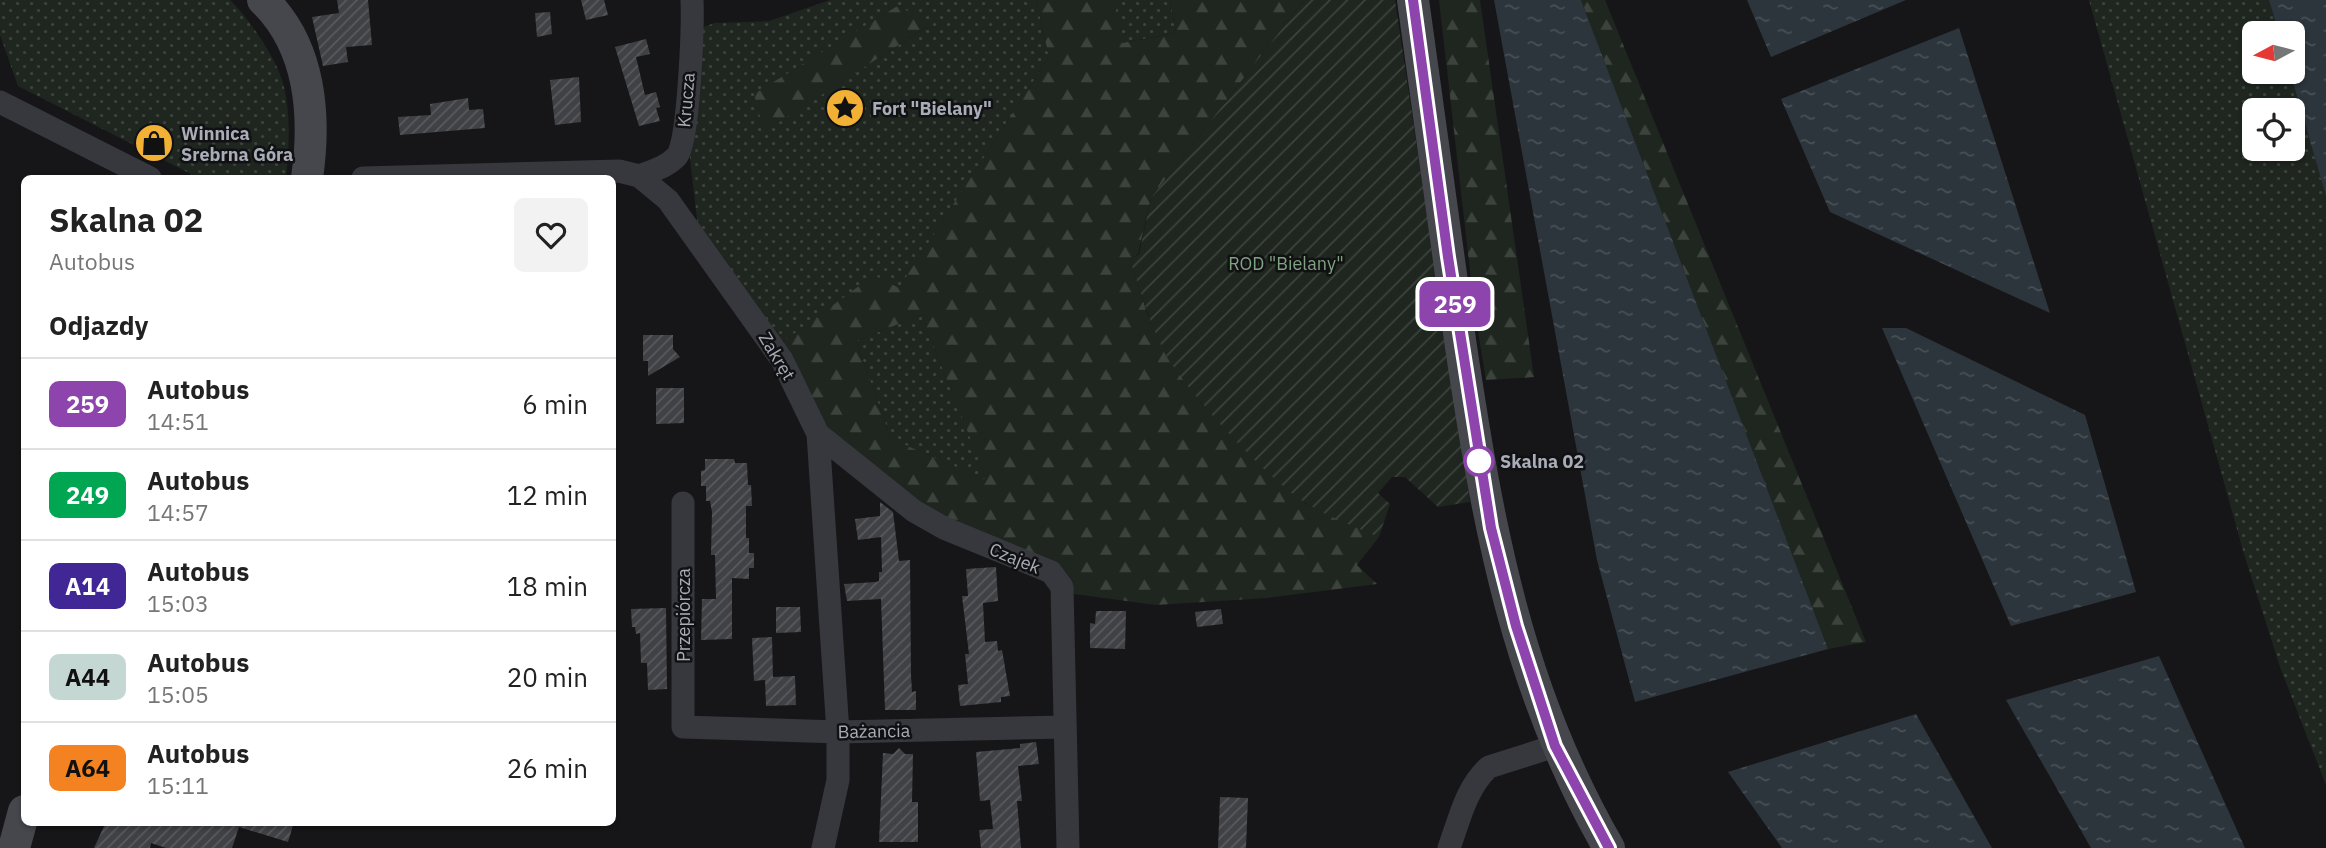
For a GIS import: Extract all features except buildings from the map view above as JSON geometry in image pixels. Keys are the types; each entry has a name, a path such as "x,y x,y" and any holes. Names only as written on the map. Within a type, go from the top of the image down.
{"main road":[{"path":"263,0 291,37 309,87 311,150 307,175"},
{"path":"1413,0 1450,270 1491,528 1512,613 1555,746 1609,848"},
{"path":"14,848 21,822"}],"street":[{"name":"Krucza","path":"639,176 660,168 679,154 685,131 692,0"},
{"path":"0,102 144,175"},
{"path":"473,175 619,171 639,176"},
{"name":"Zakręt","path":"639,176 668,200 764,333 782,360 818,435 838,732 838,780 823,848"},
{"name":"Czajek","path":"818,435 914,511 944,528 1051,572 1062,587 1068,848"},
{"name":"Przepiórcza","path":"683,503 683,727"},
{"name":"Bażancia","path":"683,727 838,732 1065,727"},
{"path":"1448,848 1473,785 1481,774 1489,767 1555,746"}],"green space":[{"path":"0,0 230,0 262,41 281,77 288,121 286,175 191,175 18,86 0,35"},
{"path":"830,0 1036,0 1049,57 899,289 874,276 780,344 698,228 689,150 700,28 715,23 769,21","holes":["899,5 927,27 764,131 755,94"]},
{"path":"1036,0 1114,0 1122,43 1176,33 1170,0 1304,0 1151,198 1138,254 1130,260 1147,313 1169,359 1204,406 1305,503 1379,537 1357,565 1377,584 1267,598 1156,605 1074,594 1067,578 947,524 819,423 780,344 874,275 899,288 1049,57","holes":["921,315 987,480 891,439 856,341"]},
{"path":"1114,0 1170,0 1176,33 1121,43"},
{"name":"ROD \"Bielany\"","path":"1304,0 1395,0 1470,502 1438,507 1405,477 1392,477 1378,493 1390,504 1379,537 1324,513 1290,492 1213,416 1169,360 1147,311 1130,260 1139,254 1151,198"},
{"path":"1439,0 1480,0 1534,377 1486,380 1475,314"},
{"path":"1581,0 1605,0 1866,642 1828,649"},
{"path":"2089,0 2269,0 2275,21 2242,21 2242,84 2293,84 2298,98 2242,98 2242,161 2305,161 2305,124 2326,196 2326,785 2280,667 2244,554"},
{"path":"899,5 928,26 764,132 754,94"},
{"path":"921,315 988,481 891,439 856,341"}],"water":[{"path":"1494,0 1581,0 1828,649 1635,702 1597,560"},
{"path":"1747,0 1906,0 1771,57"},
{"path":"2269,0 2326,0 2326,196 2305,124 2305,98 2298,98 2293,84 2305,84 2305,21 2275,21"},
{"path":"1959,28 2050,313 1830,212 1781,99"},
{"path":"1882,328 1906,328 2085,415 2136,592 2011,626"},
{"path":"2159,656 2245,848 2091,848 2006,700"},
{"path":"1916,714 1992,848 1782,848 1728,772"}],"bus line":[{"name":"259","path":"1413,0 1448,257 1491,528 1508,600 1555,746 1609,848"}],"place":[{"name":"Fort \"Bielany\"","path":"845,108"},
{"name":"Winnica Srebrna Góra","path":"154,143"},
{"name":"Skalna 02","path":"1479,461"}]}
